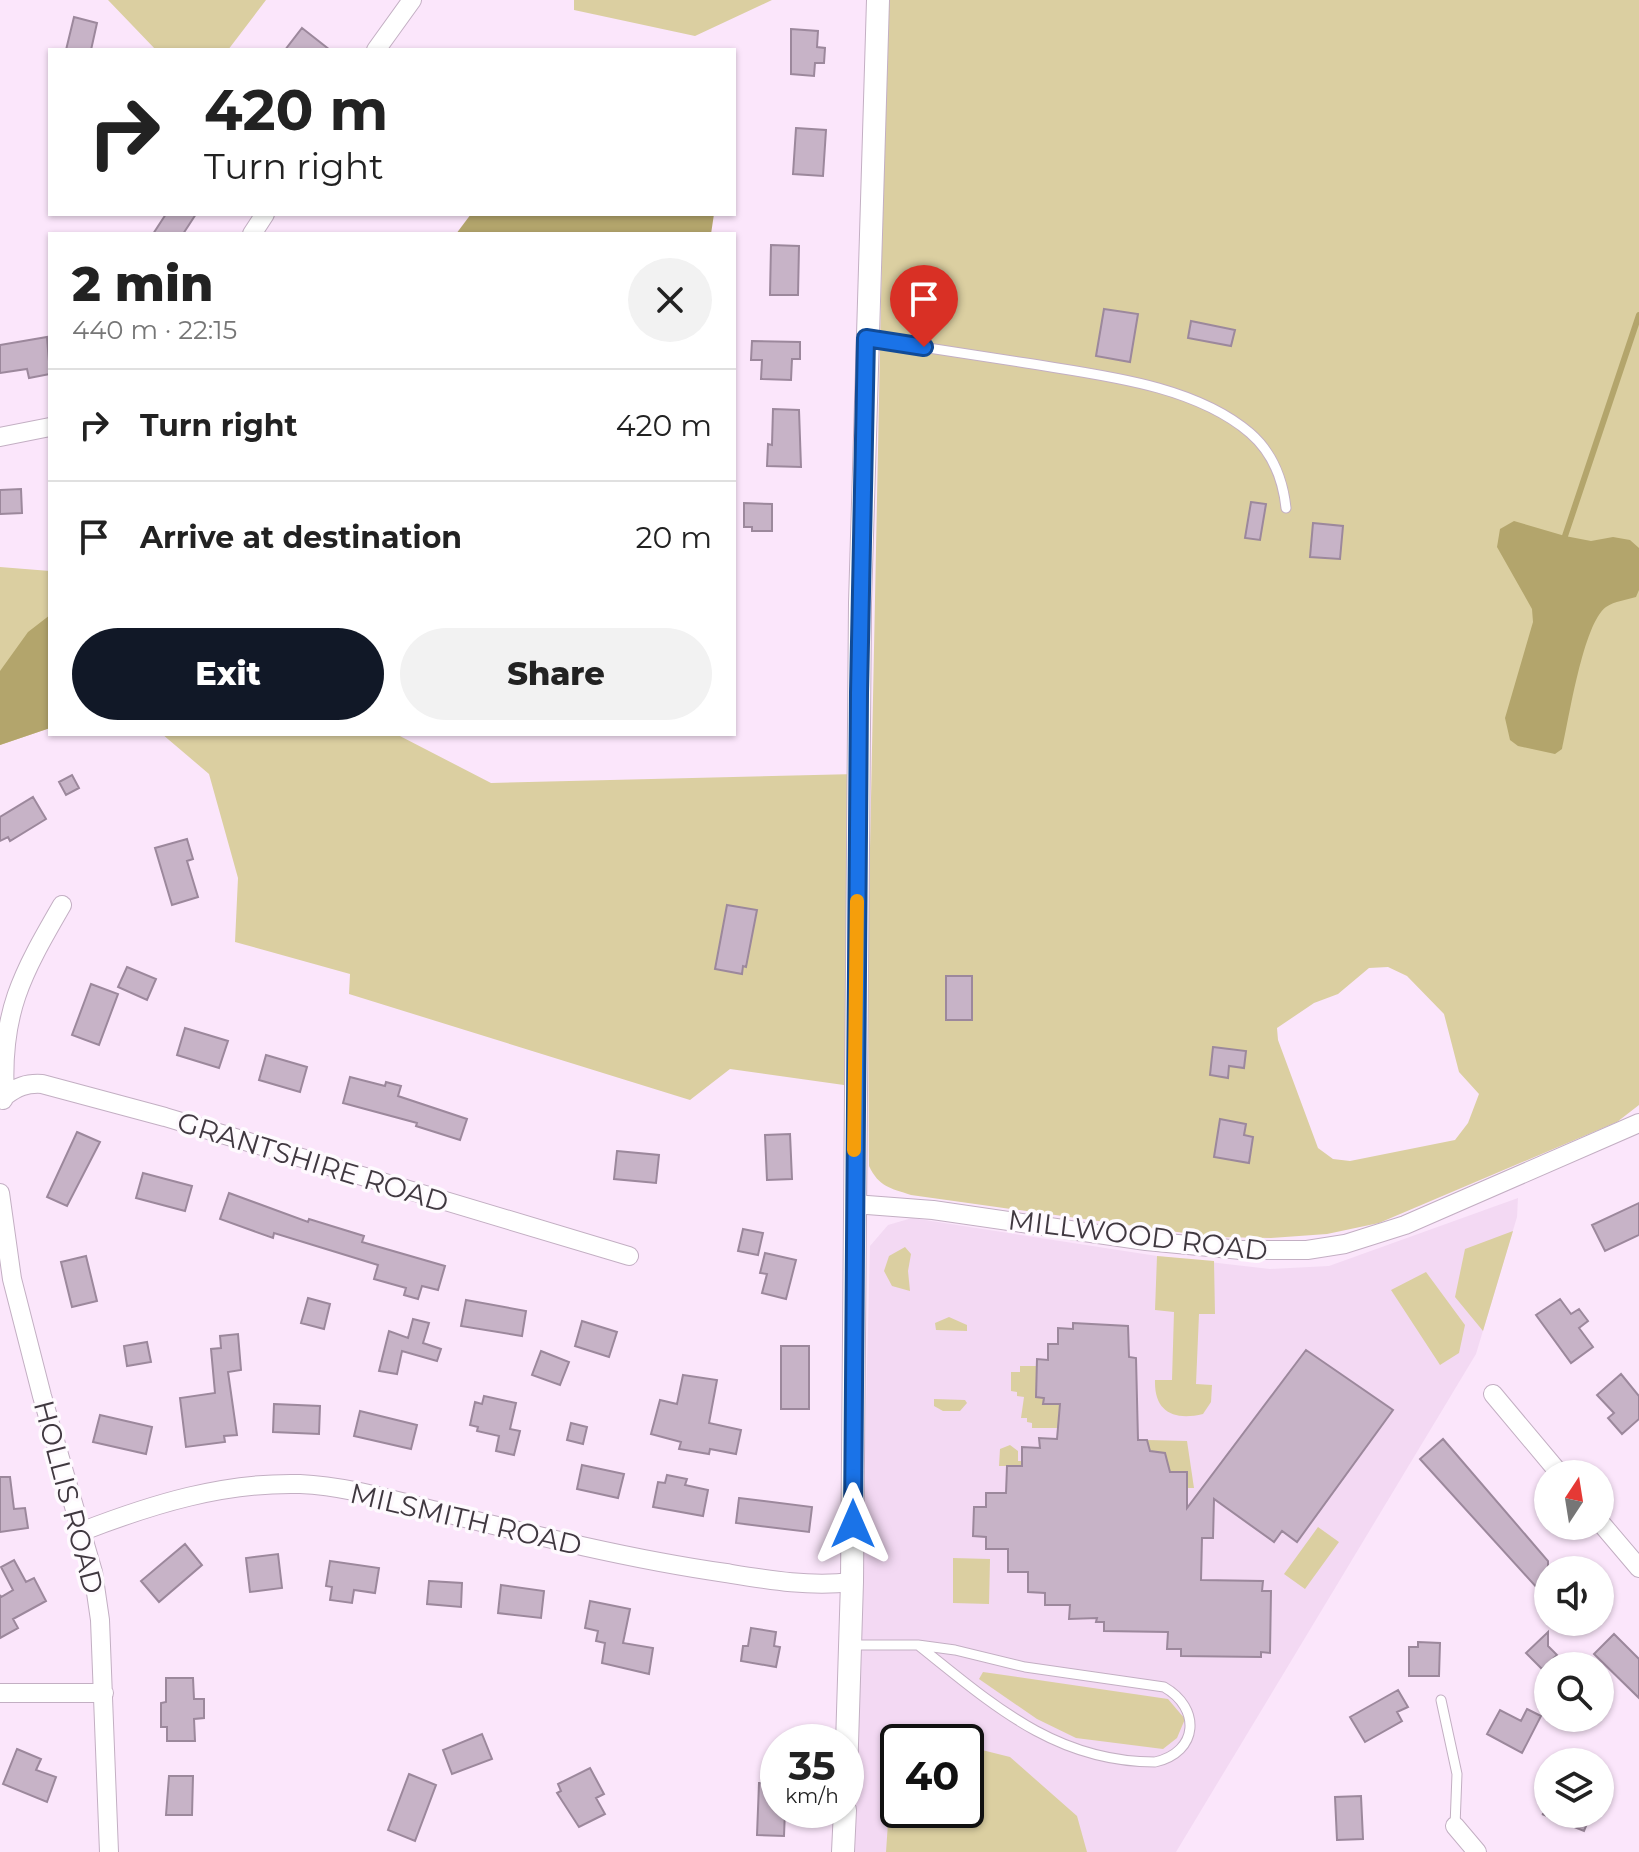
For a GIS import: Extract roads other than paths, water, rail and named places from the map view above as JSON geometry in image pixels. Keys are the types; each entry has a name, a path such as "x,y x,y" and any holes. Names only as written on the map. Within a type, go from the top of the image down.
{"street":[{"path":"377,48 412,0"},
{"path":"848,1724 852,1582 860,588 878,0"},
{"path":"0,437 48,427"},
{"path":"2,1097 3,1050 10,1005 19,982 62,905"},
{"name":"GRANTSHIRE ROAD","path":"2,1097 28,1083 42,1084 165,1117 629,1256"},
{"name":"MILLWOOD ROAD","path":"854,1204 933,1210 1146,1241 1241,1250 1307,1250 1345,1244 1405,1225 1639,1123"},
{"name":"HOLLIS ROAD","path":"0,1193 12,1279 93,1572 100,1620 109,1852"},
{"path":"1493,1394 1548,1460"},
{"name":"MILSMITH ROAD","path":"83,1531 135,1511 188,1496 227,1489 304,1484 387,1499 665,1564 800,1585 852,1582"},
{"path":"1614,1539 1639,1568"},
{"path":"0,1693 104,1693"},
{"path":"1455,1826 1477,1852"},
{"path":"843,1852 844,1828"}],"lane":[{"path":"866,338 1123,380 1198,403 1252,435 1269,455 1280,478 1286,508"},
{"path":"851,1645 918,1645 955,1650 1025,1667 1164,1687 1176,1693 1185,1703 1190,1716 1190,1729 1179,1752 1166,1760 1155,1762 1082,1752 1054,1742 1006,1713 918,1645"},
{"path":"1441,1700 1457,1774 1455,1826"}],"waterway":[{"path":"1565,536 1639,315"}]}
